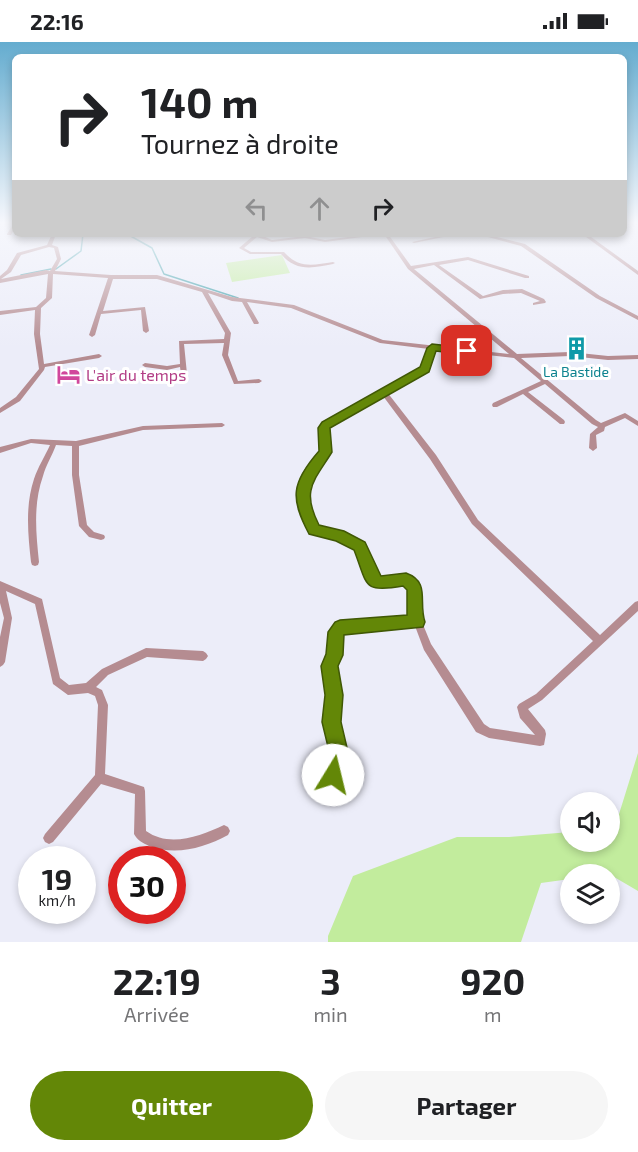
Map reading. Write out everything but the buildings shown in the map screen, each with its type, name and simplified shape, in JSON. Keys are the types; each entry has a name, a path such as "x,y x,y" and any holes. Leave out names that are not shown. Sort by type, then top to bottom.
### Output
{"street":[{"path":"0,280 14,264"},
{"path":"0,313 38,308 49,298 52,270 56,264"},
{"path":"296,264 303,267 326,264"},
{"path":"407,264 544,382 602,426"},
{"path":"410,268 435,264 482,298 503,292 528,292 543,302 535,304"},
{"path":"486,264 526,277"},
{"path":"550,264 598,297 638,318"},
{"path":"626,264 638,273"},
{"path":"0,280 52,270 111,278 166,278 204,292 244,301 292,306 382,342 513,356 570,354 608,358 638,357"},
{"path":"92,335 111,278"},
{"path":"204,292 228,333 226,359 236,383 259,381"},
{"path":"244,301 256,323"},
{"path":"0,411 18,399 37,378 42,366 37,334 38,308"},
{"path":"100,313 143,308 146,331"},
{"path":"184,374 180,344 183,341 226,341"},
{"path":"432,348 425,369 324,428 326,452 315,464 303,487 303,508 314,530 339,536 360,546 373,580 379,584 406,579 412,582 416,587 413,610 427,647 443,675 480,728 489,733 527,741 540,741 542,734 524,714 522,707 539,697 638,605"},
{"path":"42,366 99,356"},
{"path":"145,365 167,368 183,365"},
{"path":"495,405 544,382"},
{"path":"523,391 562,422"},
{"path":"384,392 433,457 475,522 599,640"},
{"path":"593,448 593,434 602,429 602,426 625,415 638,424"},
{"path":"0,450 31,441 76,444 143,428 222,424"},
{"path":"35,562 30,531 31,501 54,442"},
{"path":"76,444 76,489 83,504 83,526 92,535 101,537"},
{"path":"0,585 8,618 0,662"},
{"path":"0,585 39,602 56,681 68,690 88,688 99,693 103,705 100,777 48,838"},
{"path":"333,775 331,768 338,752 332,722 334,695 329,666 335,655 336,632 340,627 417,622"},
{"path":"88,688 105,672 146,652 203,656"},
{"path":"100,777 108,782 140,791 140,834 148,842 171,845 213,837 224,831"}],"green space":[{"path":"226,264 286,264 290,273 232,282"},
{"path":"638,753 638,891 620,880 620,864 560,864 560,880 541,883 521,942 328,942 328,936 353,876 457,837 509,837 560,833 560,852 620,852 620,811"}],"waterway":[{"path":"56,269 63,264"},
{"path":"159,264 164,274 238,298"},
{"path":"21,275 51,269"}],"place":[{"name":"La Bastide","path":"576,348"},
{"name":"L'air du temps","path":"68,375"}],"route":[{"path":"333,775 331,768 338,752 332,722 331,705 334,695 329,666 335,655 336,632 340,627 417,622 413,610 416,587 406,579 379,584 373,580 360,546 351,540 320,534 314,530 305,517 303,487 315,464 326,452 324,428 326,425 357,406 373,400 387,388 425,369 432,348 467,351"}]}
